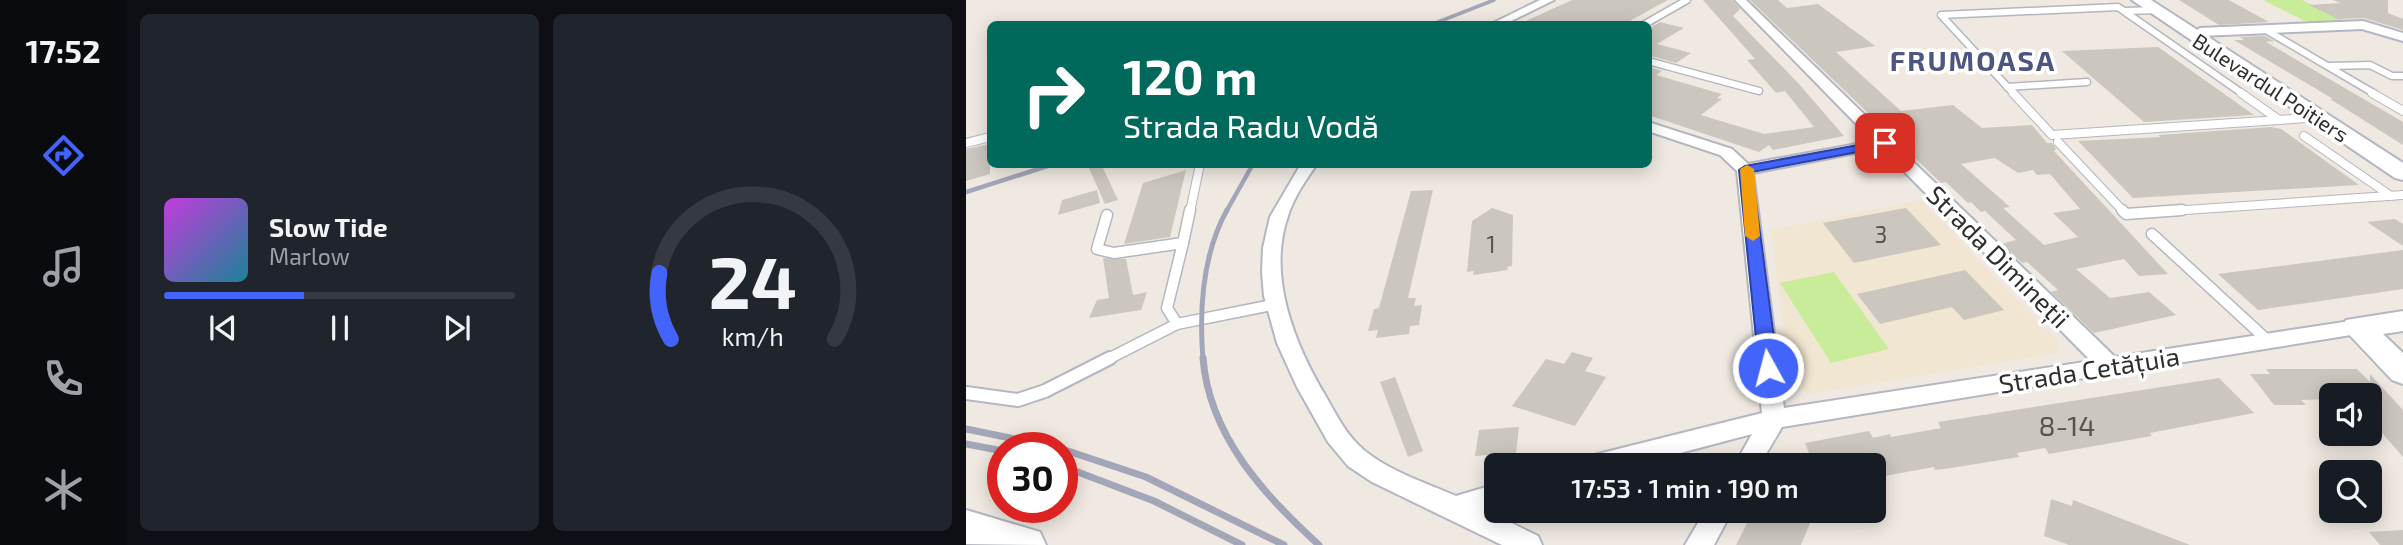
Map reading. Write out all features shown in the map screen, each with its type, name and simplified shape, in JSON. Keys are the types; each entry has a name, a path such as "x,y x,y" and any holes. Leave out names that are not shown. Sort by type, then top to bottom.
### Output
{"main road":[{"name":"Bulevardul Poitiers","path":"2147,6 2200,32 2403,173"},
{"name":"Bulevardul Poitiers","path":"2147,6 2403,163"},
{"name":"Strada Cetățuia","path":"2357,327 2403,321"},
{"path":"2357,327 2403,372"},
{"path":"966,527 1026,545"}],"street":[{"path":"1504,21 1549,0"},
{"name":"Strada Dimineții","path":"1740,0 2109,365"},
{"path":"2200,32 2363,25 2403,37"},
{"path":"1652,127 1726,152 1745,170 1774,419 1754,453"},
{"path":"1745,170 1885,143"},
{"path":"1307,168 1275,225 1271,267 1277,304 1290,349 1312,394 1343,444 1355,457 1383,477 1455,508 1528,545"},
{"name":"Strada Cetățuia","path":"1641,453 1774,419 2266,339 2357,327"},
{"path":"1455,508 1484,499"},
{"path":"1699,545 1712,523"}],"lane":[{"path":"1650,21 1687,0"},
{"path":"2280,120 2147,6 1941,15 2052,135 2280,120 2323,116"},
{"path":"2266,30 2403,111"},
{"path":"1652,62 1759,91"},
{"path":"2329,66 2370,65 2392,76 2403,76"},
{"path":"2007,87 2087,82"},
{"path":"2304,136 2391,196"},
{"path":"966,143 987,138"},
{"path":"2059,142 2126,214 2403,195"},
{"path":"1177,324 1167,308 1199,168"},
{"path":"1107,215 1097,249 1114,253 1183,243"},
{"path":"2152,234 2266,339"},
{"path":"966,393 1018,400 1045,391 1177,324 1277,304"}],"shaded area":[{"path":"1921,200 2059,342 2056,353 1809,394 1790,383 1771,230"}],"green space":[{"path":"2263,0 2302,0 2346,21 2309,23"},
{"path":"1834,272 1889,349 1831,363 1780,283"}],"building":[{"path":"1572,0 1668,0 1630,21 1526,21"},
{"path":"1703,0 1732,0 1740,9 1733,16 1799,84 1844,136 1773,150 1769,145 1759,152 1652,116 1652,68 1662,71 1656,75 1722,94 1717,98 1722,99 1701,115 1764,134 1814,127 1785,91 1776,93 1747,60 1755,59"},
{"path":"1750,0 1778,0 1787,8 1818,4 1875,46 1836,52 1901,111 1953,105 1982,128 2032,125 2047,143 2052,143 2056,149 2054,151 2168,274 2139,276 2124,259 2076,269 2110,298 2149,292 2176,315 2094,333 2051,292 2058,290 2027,262 2022,263 2001,244 2016,240 1985,211 1981,212 1971,202 1968,203 1946,182 1941,183","holes":["1995,158 2018,173 2033,170 2037,175 2050,174 2080,209 2053,213 2078,237 2044,245 2003,208 2010,207 1961,164"]},
{"path":"2179,0 2229,0 2269,22 2219,25"},
{"path":"2333,0 2388,0 2388,13 2403,19 2403,30 2364,18 2338,19 2309,5 2341,3"},
{"path":"1660,22 1684,28 1657,44 1691,53 1676,63 1652,56 1652,27"},
{"path":"2265,36 2274,41 2266,42 2403,122 2403,145 2330,99 2333,99 2234,40 2244,40 2240,37"},
{"path":"2158,47 2254,115 2144,122 2062,51"},
{"path":"2271,127 2281,129 2359,185 2133,198 2078,141 2161,137 2158,135"},
{"path":"987,145 987,168 990,168 990,174 966,181 966,149"},
{"path":"1089,168 1103,168 1118,200 1105,204"},
{"path":"1186,170 1170,237 1124,244 1143,183"},
{"path":"1097,190 1100,203 1058,215 1062,200"},
{"path":"1433,190 1408,298 1416,298 1414,306 1422,305 1419,325 1410,326 1409,334 1376,338 1378,330 1368,331 1374,309 1379,308 1411,191"},
{"path":"1492,208 1513,215 1512,266 1507,267 1508,270 1473,275 1474,271 1467,272 1472,221"},
{"path":"1906,208 1941,245 1854,263 1823,223"},
{"path":"2395,219 2403,224 2403,246 2367,222"},
{"path":"2403,250 2403,289 2258,310 2218,274"},
{"path":"1103,258 1126,259 1133,295 1147,292 1141,310 1089,318 1097,300 1109,298"},
{"path":"1965,270 2004,310 1964,320 1952,307 1880,324 1857,294"},
{"path":"1572,352 1593,358 1585,371 1606,377 1575,426 1512,406 1546,359 1564,364"},
{"path":"2266,369 2357,369 2370,382 2370,374 2378,383 2319,383 2319,399 2301,400 2306,405 2274,405 2250,374 2270,374"},
{"path":"1395,377 1423,451 1408,457 1380,382"},
{"path":"2219,378 2254,413 2150,433 2152,436 2049,454 2045,448 2017,453 2019,457 1886,476 1886,453 1809,453 1805,443 1869,431 1873,438 1890,434 1891,437 1941,428 1938,422"},
{"path":"2382,387 2403,410 2403,457 2382,433"},
{"path":"1519,427 1516,453 1484,453 1484,455 1475,456 1479,430"},
{"path":"2051,499 2072,506 2073,500 2190,545 2069,545 2044,536"},
{"path":"1747,523 1810,523 1801,545 1736,545"},
{"path":"2403,530 2403,545 2380,545 2369,532"}],"railway":[{"path":"1441,21 1494,0"},
{"path":"966,192 1041,168"},
{"path":"1226,211 1251,168"},
{"path":"1203,360 1204,283 1212,245 1226,211"},
{"path":"1203,358 1207,386 1228,439 1260,485 1319,545"},
{"path":"966,429 987,433"},
{"path":"966,444 987,448"},
{"path":"1078,454 1146,477 1284,545"},
{"path":"1078,472 1154,501 1242,545"}],"slow traffic":[{"path":"1747,169 1753,236"}],"district":[{"name":"FRUMOASA","path":"1973,60"}],"route":[{"path":"1768,368 1745,170 1885,143"}]}
